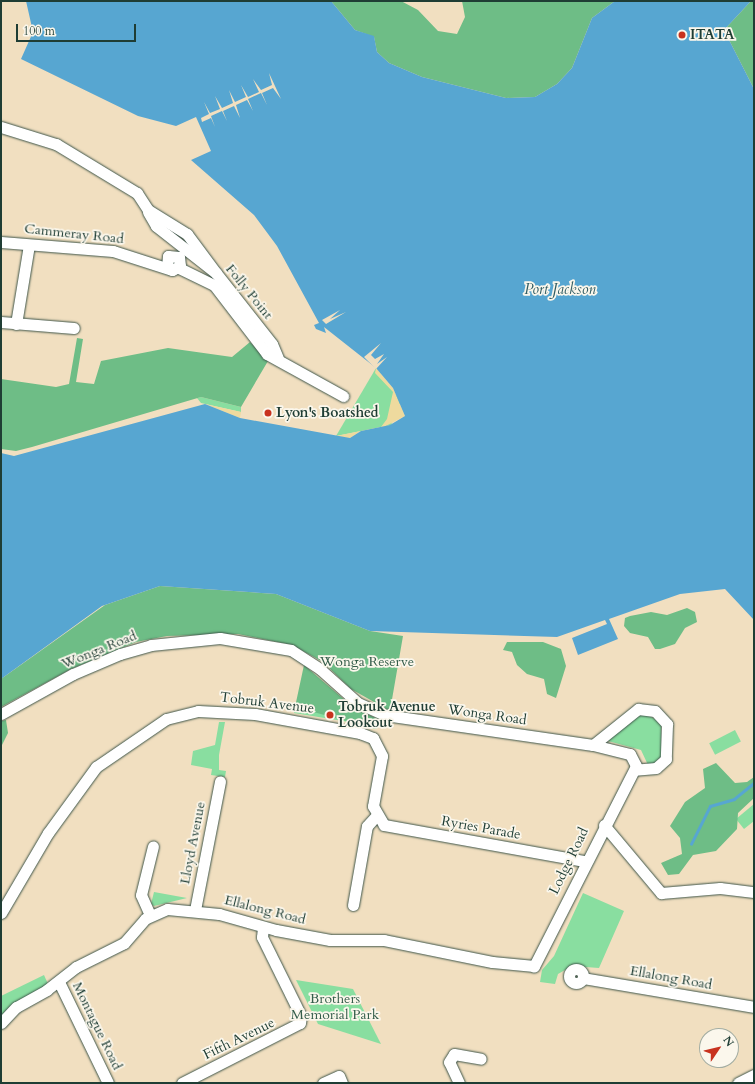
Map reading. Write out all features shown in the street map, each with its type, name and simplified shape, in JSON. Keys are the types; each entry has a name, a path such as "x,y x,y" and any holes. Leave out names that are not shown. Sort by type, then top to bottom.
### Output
{"street":[{"path":"1,127 56,144 137,193 148,210 187,234 216,273"},
{"path":"148,210 148,217 170,237 178,258"},
{"name":"Cammeray Road","path":"1,242 113,251 142,259 178,258"},
{"path":"16,324 29,245"},
{"name":"Folly Point","path":"178,258 216,273 272,344 273,356"},
{"name":"Folly Point","path":"178,258 214,285 273,356 343,396"},
{"path":"1,322 74,328"},
{"name":"Wonga Road","path":"1,714 73,674 120,654 151,645 220,638 290,650 320,669 358,703 385,715 508,734 593,745 622,751 635,760 635,770"},
{"path":"593,745 638,709 655,711 668,724 666,759 656,768 635,770"},
{"name":"Tobruk Avenue","path":"1,913 48,833 96,767 174,715 234,712 367,735 378,745 382,756 373,806 376,816"},
{"name":"Lodge Road","path":"534,966 544,952 585,861 635,770"},
{"name":"Lloyd Avenue","path":"196,910 220,782"},
{"path":"353,905 367,826 376,816"},
{"name":"Ryries Parade","path":"376,816 392,828 585,861"},
{"path":"604,825 661,893 720,888 754,892"},
{"path":"150,916 142,895 153,846"},
{"name":"Ellalong Road","path":"1,1023 16,1007 59,982 76,967 124,943 150,916 167,909 196,910 237,917 263,927 330,940 384,940 492,962 534,966"},
{"name":"Fifth Avenue","path":"182,1083 300,1023 301,1016 262,937 263,927"},
{"name":"Ellalong Road","path":"583,978 754,1007"},
{"name":"Montague Road","path":"59,982 108,1083"},
{"path":"459,1083 449,1062 454,1054 481,1059"},
{"path":"738,1083 754,1075"},
{"path":"323,1083 341,1079"}],"green space":[{"path":"331,1 401,1 418,10 438,31 457,34 465,17 462,1 615,1 592,18 572,68 557,84 535,97 506,98 422,77 389,63 377,52 374,37 355,30"},
{"path":"751,1 754,1 754,89 724,30"},
{"path":"77,338 83,339 76,382 94,384 101,361 168,348 232,357 250,342 268,361 241,407 201,397 32,447 16,451 1,449 1,379 56,387 69,384"},
{"path":"376,368 401,402 391,425 336,436"},
{"path":"201,397 241,407 241,412 201,403 197,398"},
{"name":"Wonga Reserve","path":"160,586 276,594 370,631 403,636 390,711 351,689 323,662 292,645 238,634 167,636 136,642 71,669 1,707 1,679 105,605"},
{"path":"687,608 695,612 697,622 685,628 675,644 660,649 655,649 648,637 630,633 624,626 625,618 630,616 651,612 667,615"},
{"path":"507,642 543,642 561,649 566,666 556,698 547,694 544,679 527,674 517,665 512,652 503,650"},
{"path":"304,665 354,708 380,720 376,729 295,707"},
{"path":"295,707 330,714 361,724 294,713"},
{"path":"641,712 661,722 662,756 654,764 648,765 641,750 608,741 623,724"},
{"path":"6,720 8,733 1,747 1,721"},
{"path":"219,722 225,722 219,755 219,770 226,771 225,777 211,775 212,769 191,765 193,751 215,745"},
{"path":"735,730 741,742 715,755 709,743"},
{"path":"716,763 735,783 747,782 754,777 754,798 738,813 737,829 716,851 693,855 679,874 668,875 661,863 682,854 680,838 670,826 685,802 705,788 703,769"},
{"path":"754,804 754,821 744,829 736,819"},
{"path":"154,892 187,898 154,906 151,904"},
{"path":"583,893 624,911 599,968 572,966 558,974 555,984 540,982 542,970 554,956"},
{"path":"44,975 48,984 1,1016 1,996"},
{"name":"Brothers Memorial Park","path":"296,980 353,989 381,1044 318,1024"}],"sand":[{"path":"376,368 393,388 405,416 378,430 361,431 381,427 387,419 393,392 375,373"},
{"path":"205,404 241,412 240,418"},
{"path":"361,431 350,438 336,436"}],"water":[{"name":"Port Jackson","path":"26,1 331,1 355,30 374,36 377,52 389,63 422,77 506,98 535,97 557,84 572,68 592,18 615,1 751,1 724,30 754,89 754,620 725,589 680,594 609,619 618,639 578,655 572,638 607,624 605,620 557,637 370,631 276,594 160,586 102,606 1,679 1,453 14,456 205,404 240,418 350,438 361,431 390,425 405,416 393,388 376,368 324,327 326,333 316,329 314,325 319,323 277,246 254,215 191,160 211,151 196,117 176,126 138,116 21,59 33,32"}],"pier":[{"path":"269,73 281,99 273,88 262,93 267,105 261,93 248,99 253,111 247,100 236,105 240,118 234,106 223,111 227,121 222,111 211,116 215,127 211,118 202,122 201,118 209,114 204,102 210,113 220,109 215,96 222,108 233,103 229,90 235,102 246,97 241,85 248,97 259,92 253,79 261,90 272,85"},
{"path":"340,310 330,319 346,312 326,324 322,320"},
{"path":"381,343 371,355 375,359 384,354 377,364 387,357 376,369 364,357"}],"waterway":[{"path":"691,844 710,806 734,799 754,783"}],"place":[{"name":"ITATA","path":"682,35"},
{"name":"Lyon's Boatshed","path":"268,413"},
{"name":"Tobruk Avenue Lookout","path":"330,715"}]}
